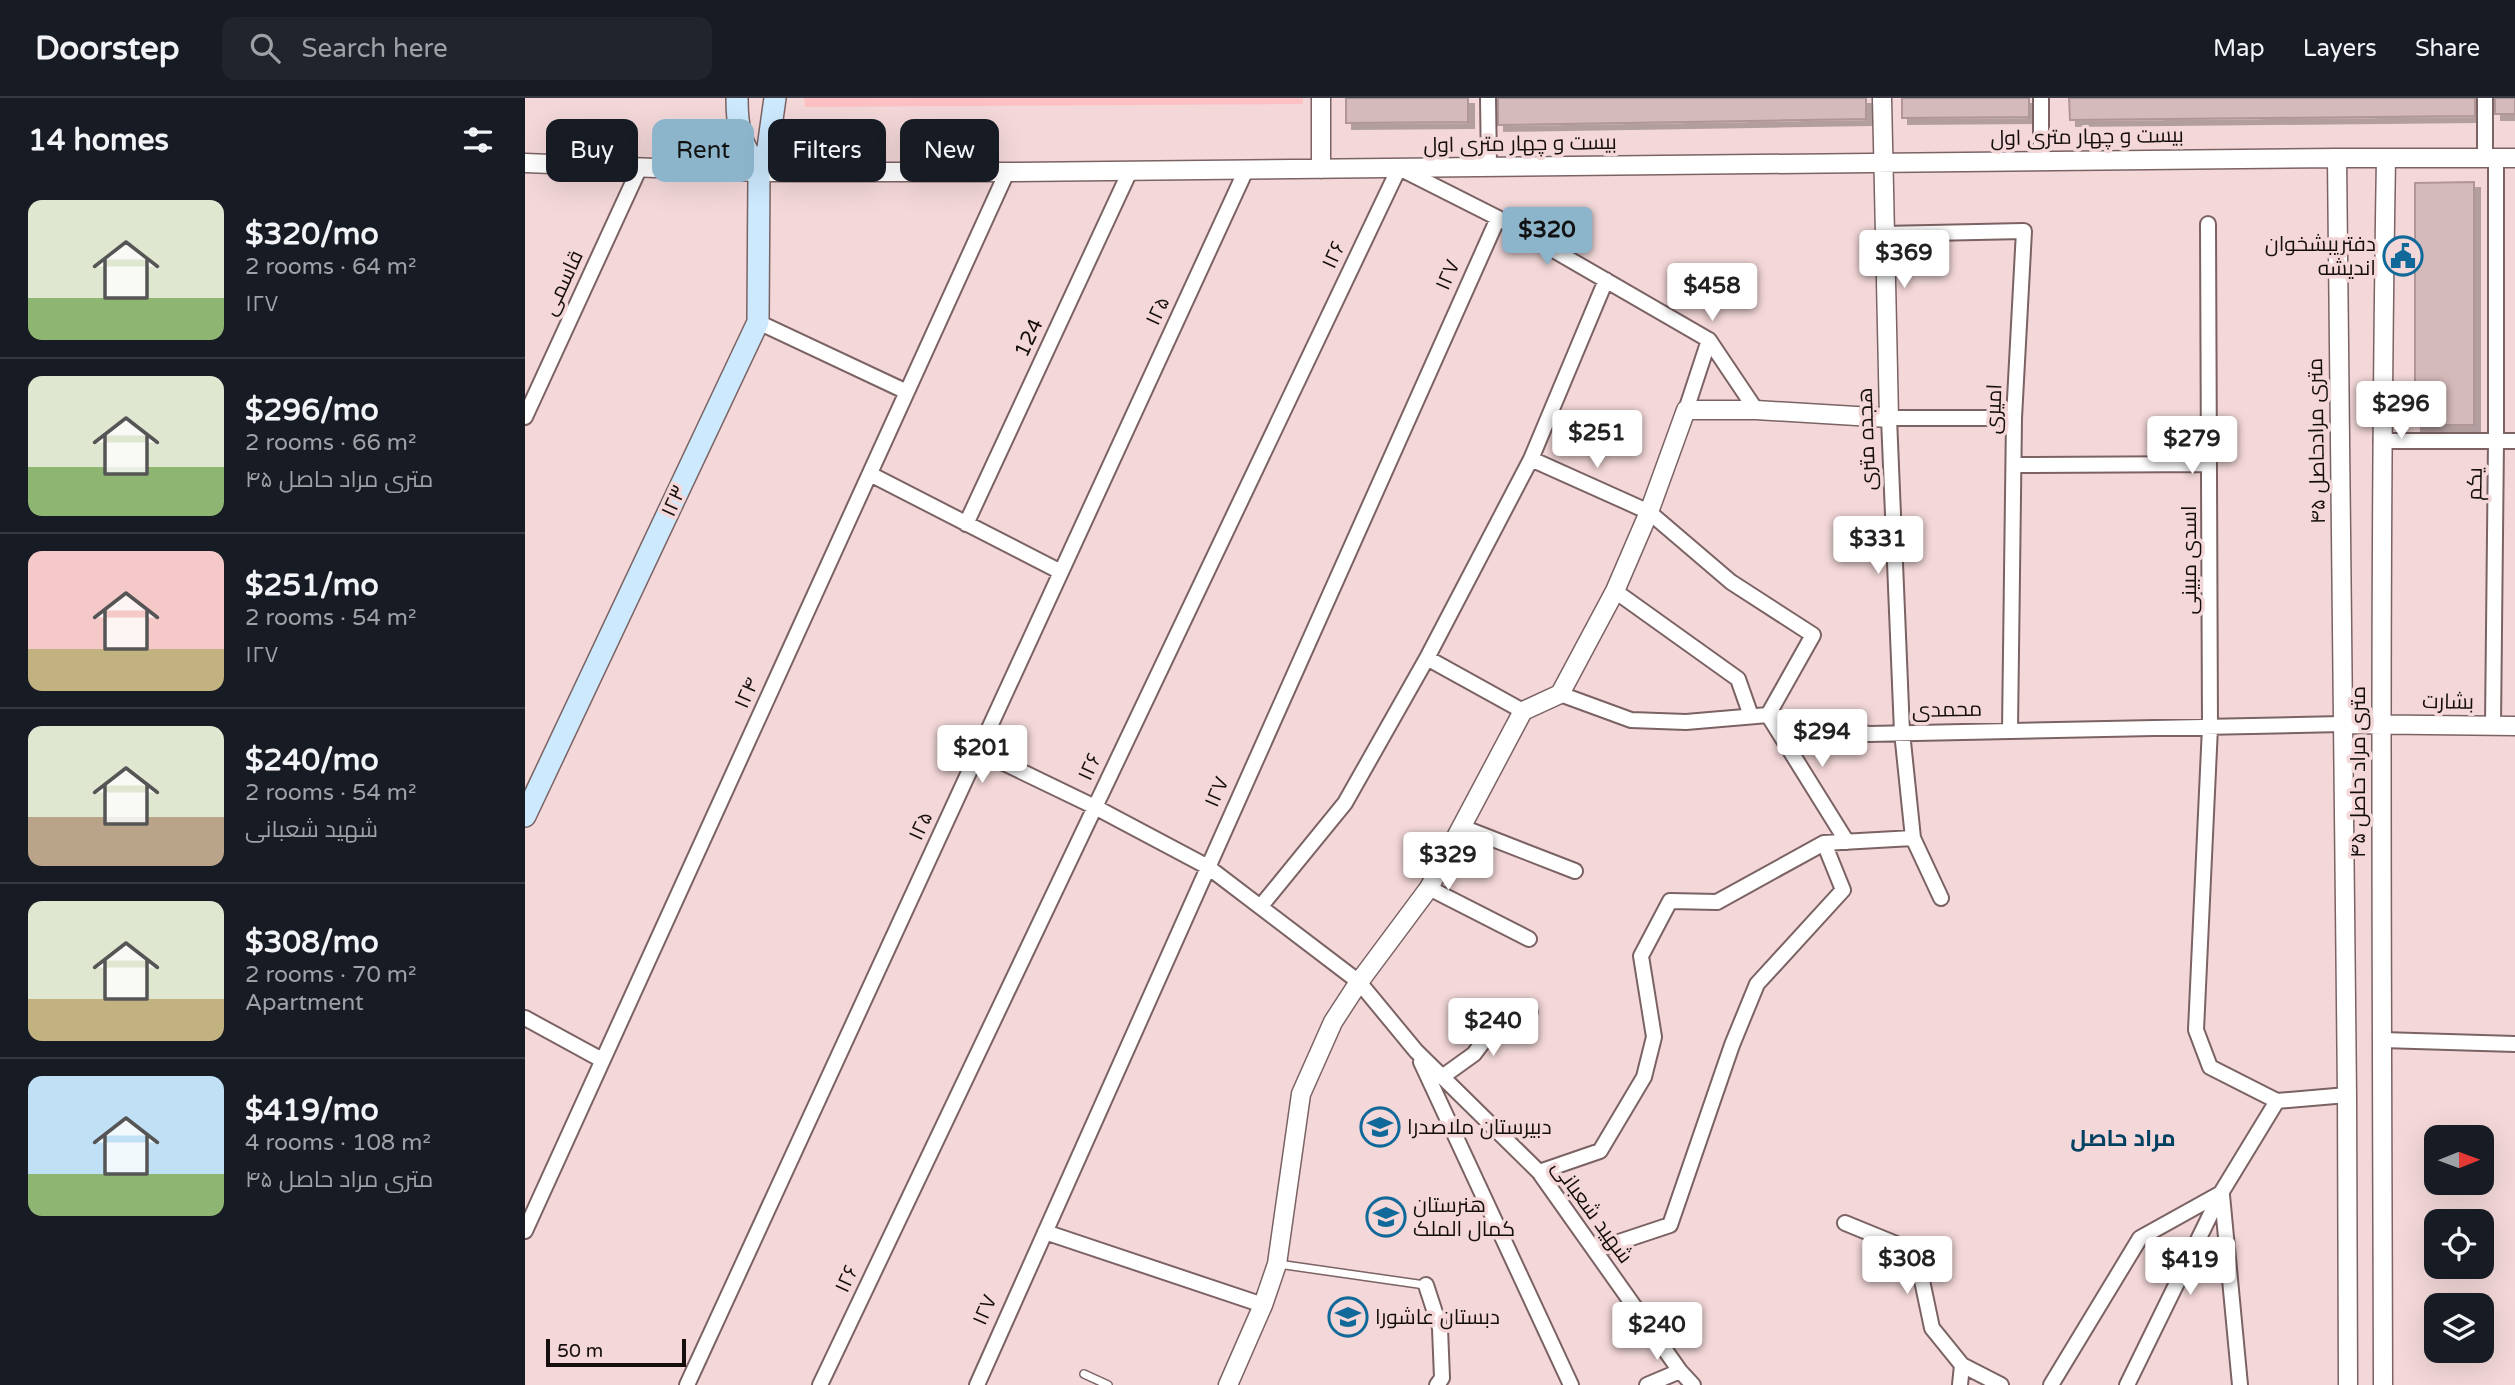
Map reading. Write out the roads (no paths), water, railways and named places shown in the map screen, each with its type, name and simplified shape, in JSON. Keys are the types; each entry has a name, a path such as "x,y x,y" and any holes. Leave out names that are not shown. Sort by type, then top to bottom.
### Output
{"main road":[{"path":"737,98 737,128 744,148 759,172"},
{"path":"759,172 768,148 775,98"},
{"name":"۱۲۳","path":"525,816 758,321 759,172"}],"street":[{"path":"1321,98 1321,169"},
{"path":"1488,98 1489,167"},
{"name":"هجده متری","path":"1882,98 1889,418 1902,732 1913,838 1941,898"},
{"path":"2041,98 2041,161"},
{"name":"یکم","path":"2485,98 2491,159 2496,441 2493,725"},
{"name":"۴۵ متری مرادحاصل","path":"2337,158 2342,724"},
{"name":"۴۵ متری مراد حاصل","path":"2383,1385 2381,441 2386,158"},
{"name":"بیست و چهار متری اول","path":"525,163 759,172 1007,172 2515,158"},
{"name":"قاسمی","path":"525,417 640,167"},
{"path":"1399,168 1498,218 1709,340 1756,410"},
{"name":"۱۲۶","path":"820,1385 1399,168"},
{"name":"۱۲۵","path":"687,1385 1246,170"},
{"name":"124","path":"966,524 1130,171"},
{"name":"۱۲۴","path":"525,1231 1007,172"},
{"name":"۱۲۷","path":"977,1385 1498,218"},
{"name":"اسدی مبینی","path":"2209,224 2210,727 2196,1030 2210,1067 2277,1101"},
{"name":"امیری","path":"1884,234 2024,231 2014,418 2010,730"},
{"path":"1261,906 1345,803 1427,658 1531,459 1606,280"},
{"path":"758,321 907,392"},
{"path":"1228,1385 1263,1305 1277,1264 1300,1094 1333,1022 1359,982 1429,888 1523,711 1560,694 1615,591 1649,512 1709,340"},
{"path":"1686,410 1756,410 1889,418 2014,418"},
{"path":"2381,441 2515,441"},
{"path":"1531,459 1649,512 1731,582 1813,635 1768,715 1847,842"},
{"path":"2014,465 2209,464"},
{"path":"870,474 1061,572"},
{"path":"1615,591 1738,679 1751,716"},
{"path":"1427,658 1523,711"},
{"name":"محمدی","path":"1560,694 1631,720 1686,722 1768,715 1869,734 2342,724"},
{"name":"۴۵ متری مراد حاصل","path":"2342,724 2348,1385"},
{"name":"بشارت","path":"2342,724 2515,726"},
{"name":"شهید شعبانی","path":"979,751 1095,807 1208,867 1359,982 1416,1051 1539,1172 1680,1371 1693,1385"},
{"path":"1462,827 1575,871"},
{"path":"1539,1172 1600,1151 1643,1077 1654,1037 1641,956 1670,901 1717,902 1824,843 1913,838"},
{"path":"1595,1250 1670,1225 1732,1045 1757,984 1843,890 1824,843"},
{"path":"1429,888 1529,939"},
{"path":"1442,1077 1474,1054 1498,1021 1530,1012"},
{"path":"525,1018 602,1060"},
{"path":"2382,1040 2515,1044"},
{"path":"1416,1051 1571,1385"},
{"path":"2127,1385 2221,1193 2277,1101 2347,1095"},
{"path":"2051,1385 2140,1238 2221,1193"},
{"path":"2221,1193 2240,1385"},
{"path":"1846,1223 1916,1252 1932,1328 1962,1365 2001,1385"},
{"path":"1045,1232 1263,1305"},
{"path":"1426,1285 1440,1328 1443,1383"},
{"path":"1960,1385 1962,1365"},
{"path":"1647,1385 1680,1371"}],"lane":[{"path":"1277,1264 1426,1285"},
{"path":"1084,1374 1108,1385"}],"place":[{"name":"دفترپبشخوان اندیشه","path":"2403,256"},
{"name":"دبیرستان ملاصدرا","path":"1380,1127"},
{"name":"هنرستان کمال الملک","path":"1386,1217"},
{"name":"دبستان عاشورا","path":"1348,1317"}],"district":[{"name":"مراد حاصل","path":"2123,1139"}]}
